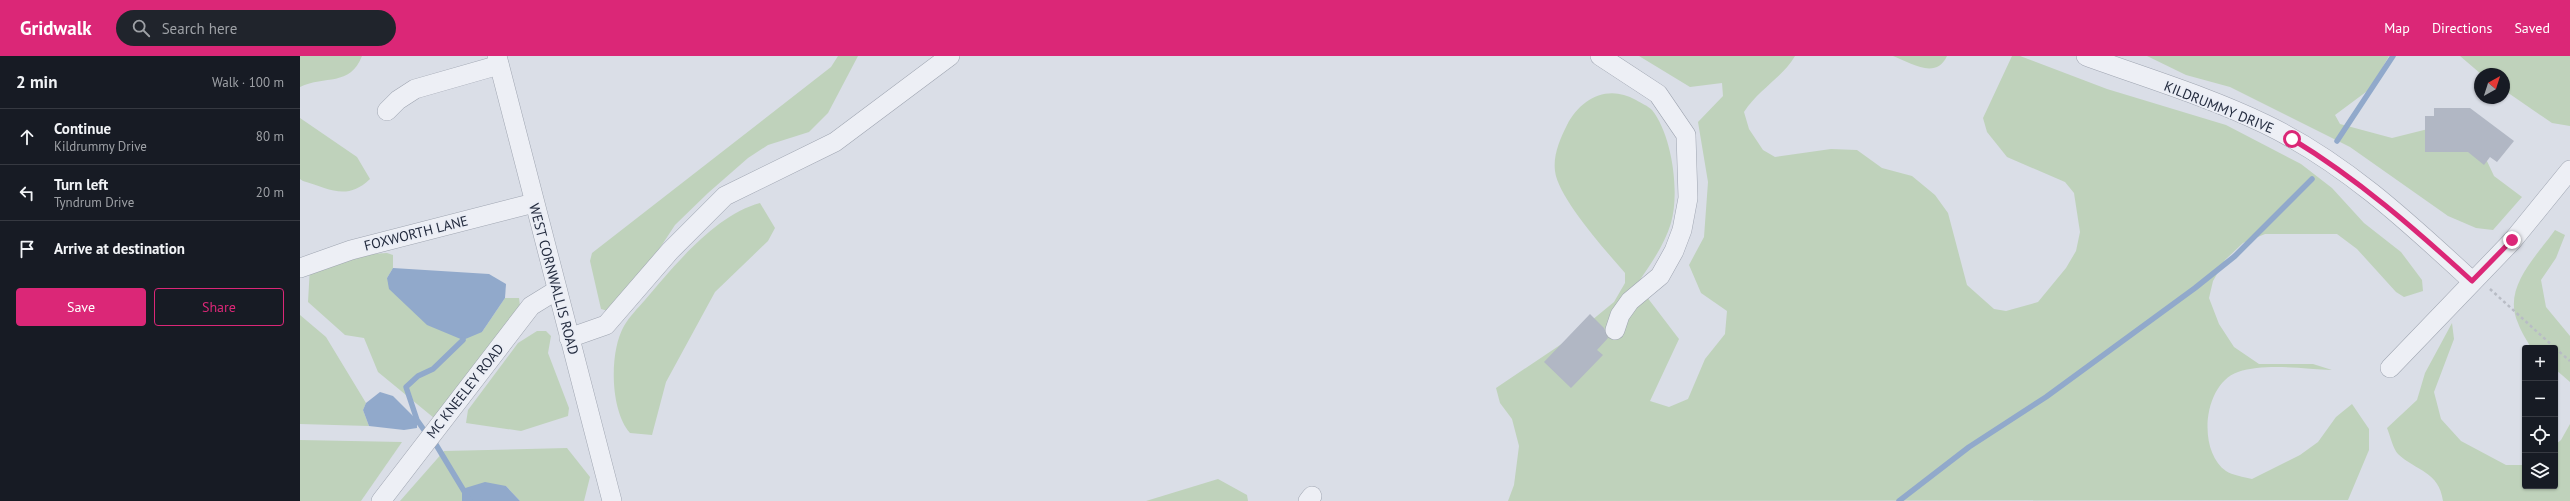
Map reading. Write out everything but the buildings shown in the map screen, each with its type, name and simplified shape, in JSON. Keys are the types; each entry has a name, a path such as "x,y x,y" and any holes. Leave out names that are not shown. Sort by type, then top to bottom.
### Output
{"street":[{"path":"569,338 606,325 670,251 725,196 835,142 950,56"},
{"path":"1600,56 1658,94 1686,135 1688,198 1682,230 1674,251 1660,276 1630,301 1620,315 1615,330"},
{"name":"KILDRUMMY DRIVE","path":"2086,56 2225,106 2292,139 2337,166 2381,200 2474,279"},
{"path":"387,111 398,100 415,89 498,61"},
{"name":"WEST CORNWALLIS ROAD","path":"498,61 612,501"},
{"path":"2390,368 2512,240 2570,170"},
{"name":"FOXWORTH LANE","path":"300,268 351,250 534,203"},
{"name":"MC KNEELEY ROAD","path":"381,501 531,306 557,290"}],"path":[{"path":"2474,279 2551,345"},
{"path":"2558,351 2570,361"}],"green space":[{"path":"300,56 362,56 357,66 344,76 336,79 309,83 300,87"},
{"path":"838,56 858,56 828,113 809,132 768,145 748,158 708,193 675,225 650,263 608,311 601,309 590,261 592,253 831,67"},
{"path":"1639,56 1795,56 1784,71 1756,97 1744,112 1749,129 1763,150 1775,157 1831,149 1857,150 1882,168 1912,176 1935,195 1948,213 1967,285 1994,309 2006,311 2038,302 2066,268 2076,251 2080,232 2074,193 2065,182 2007,157 1987,132 1983,118 2012,56 2020,56 2107,89 2226,125 2301,164 2332,188 2364,223 2401,252 2422,280 2423,291 2404,297 2396,292 2357,249 2337,234 2265,234 2243,243 2225,260 2213,281 2209,298 2219,324 2234,347 2259,364 2313,364 2332,370 2272,367 2249,369 2238,372 2226,379 2217,390 2211,403 2208,418 2208,434 2211,449 2217,461 2226,471 2252,479 2300,455 2318,442 2336,417 2352,404 2369,429 2369,450 2348,500 1508,501 1514,485 1519,446 1512,419 1500,403 1496,388 1569,339 1614,302 1625,283 1625,273 1574,210 1558,182 1555,171 1556,153 1564,130 1580,107 1596,96 1615,93 1626,95 1649,107 1659,121 1665,134 1672,164 1675,196 1671,223 1661,247 1637,284 1679,339 1650,401 1669,407 1688,399 1705,359 1725,334 1727,311 1701,293 1689,265 1704,237 1708,182 1698,122 1723,96 1722,83 1690,87"},
{"path":"1893,56 1947,56 1942,63 1936,67 1923,68"},
{"path":"2147,56 2389,56 2370,89 2335,115 2340,124 2392,138 2428,129 2486,159 2494,176 2522,197 2493,230 2476,228 2448,216 2350,147 2230,87 2186,75"},
{"path":"2460,56 2570,56 2570,126 2552,123 2510,94 2510,68 2474,68"},
{"path":"300,118 357,157 370,179 362,186 354,190 338,191 330,190 300,179"},
{"path":"760,203 775,228 768,241 715,292 666,382 652,435 630,433 623,423 619,410 615,396 614,381 616,350 619,337 624,326 628,319 696,243 727,218 743,209"},
{"path":"2555,230 2565,235 2556,258 2541,280 2546,307 2570,336 2570,382 2558,372 2558,345 2529,345 2519,326 2514,310 2514,298 2523,274"},
{"path":"387,253 393,255 393,268 387,278 482,332 505,298 519,298 520,306 434,418 378,372 364,338 345,335 308,302 310,267 333,266 370,254"},
{"path":"300,315 326,337 366,403 363,410 369,426 300,424"},
{"path":"2452,323 2454,339 2434,392 2441,419 2461,441 2506,465 2522,465 2522,489 2558,489 2558,442 2570,424 2570,501 2443,501 2441,491 2432,477 2405,460 2396,452 2387,428 2417,400 2425,373"},
{"path":"537,331 546,331 551,336 548,353 569,408 568,416 521,431 466,423 468,410 518,343"},
{"path":"300,440 402,442 361,501 300,501"},
{"path":"567,448 590,477 584,501 520,501 506,486 462,489 462,501 400,501 444,451"},
{"path":"1218,479 1247,495 1248,501 1146,501"}],"water":[{"path":"393,268 489,274 506,284 505,298 482,332 463,340 427,325 389,289 387,278"},
{"path":"380,392 393,396 417,420 417,428 404,430 369,426 363,410 366,403"},
{"path":"485,482 506,486 520,501 462,501 462,489"}],"waterway":[{"path":"2337,141 2393,56"},
{"path":"1899,501 1969,447 2046,397 2195,288 2235,256 2312,179"},
{"path":"424,430 417,420 406,387 418,376 433,369 463,340"},
{"path":"435,443 470,501"}],"route":[{"path":"2292,139 2337,166 2381,200 2472,281 2512,240"}]}
